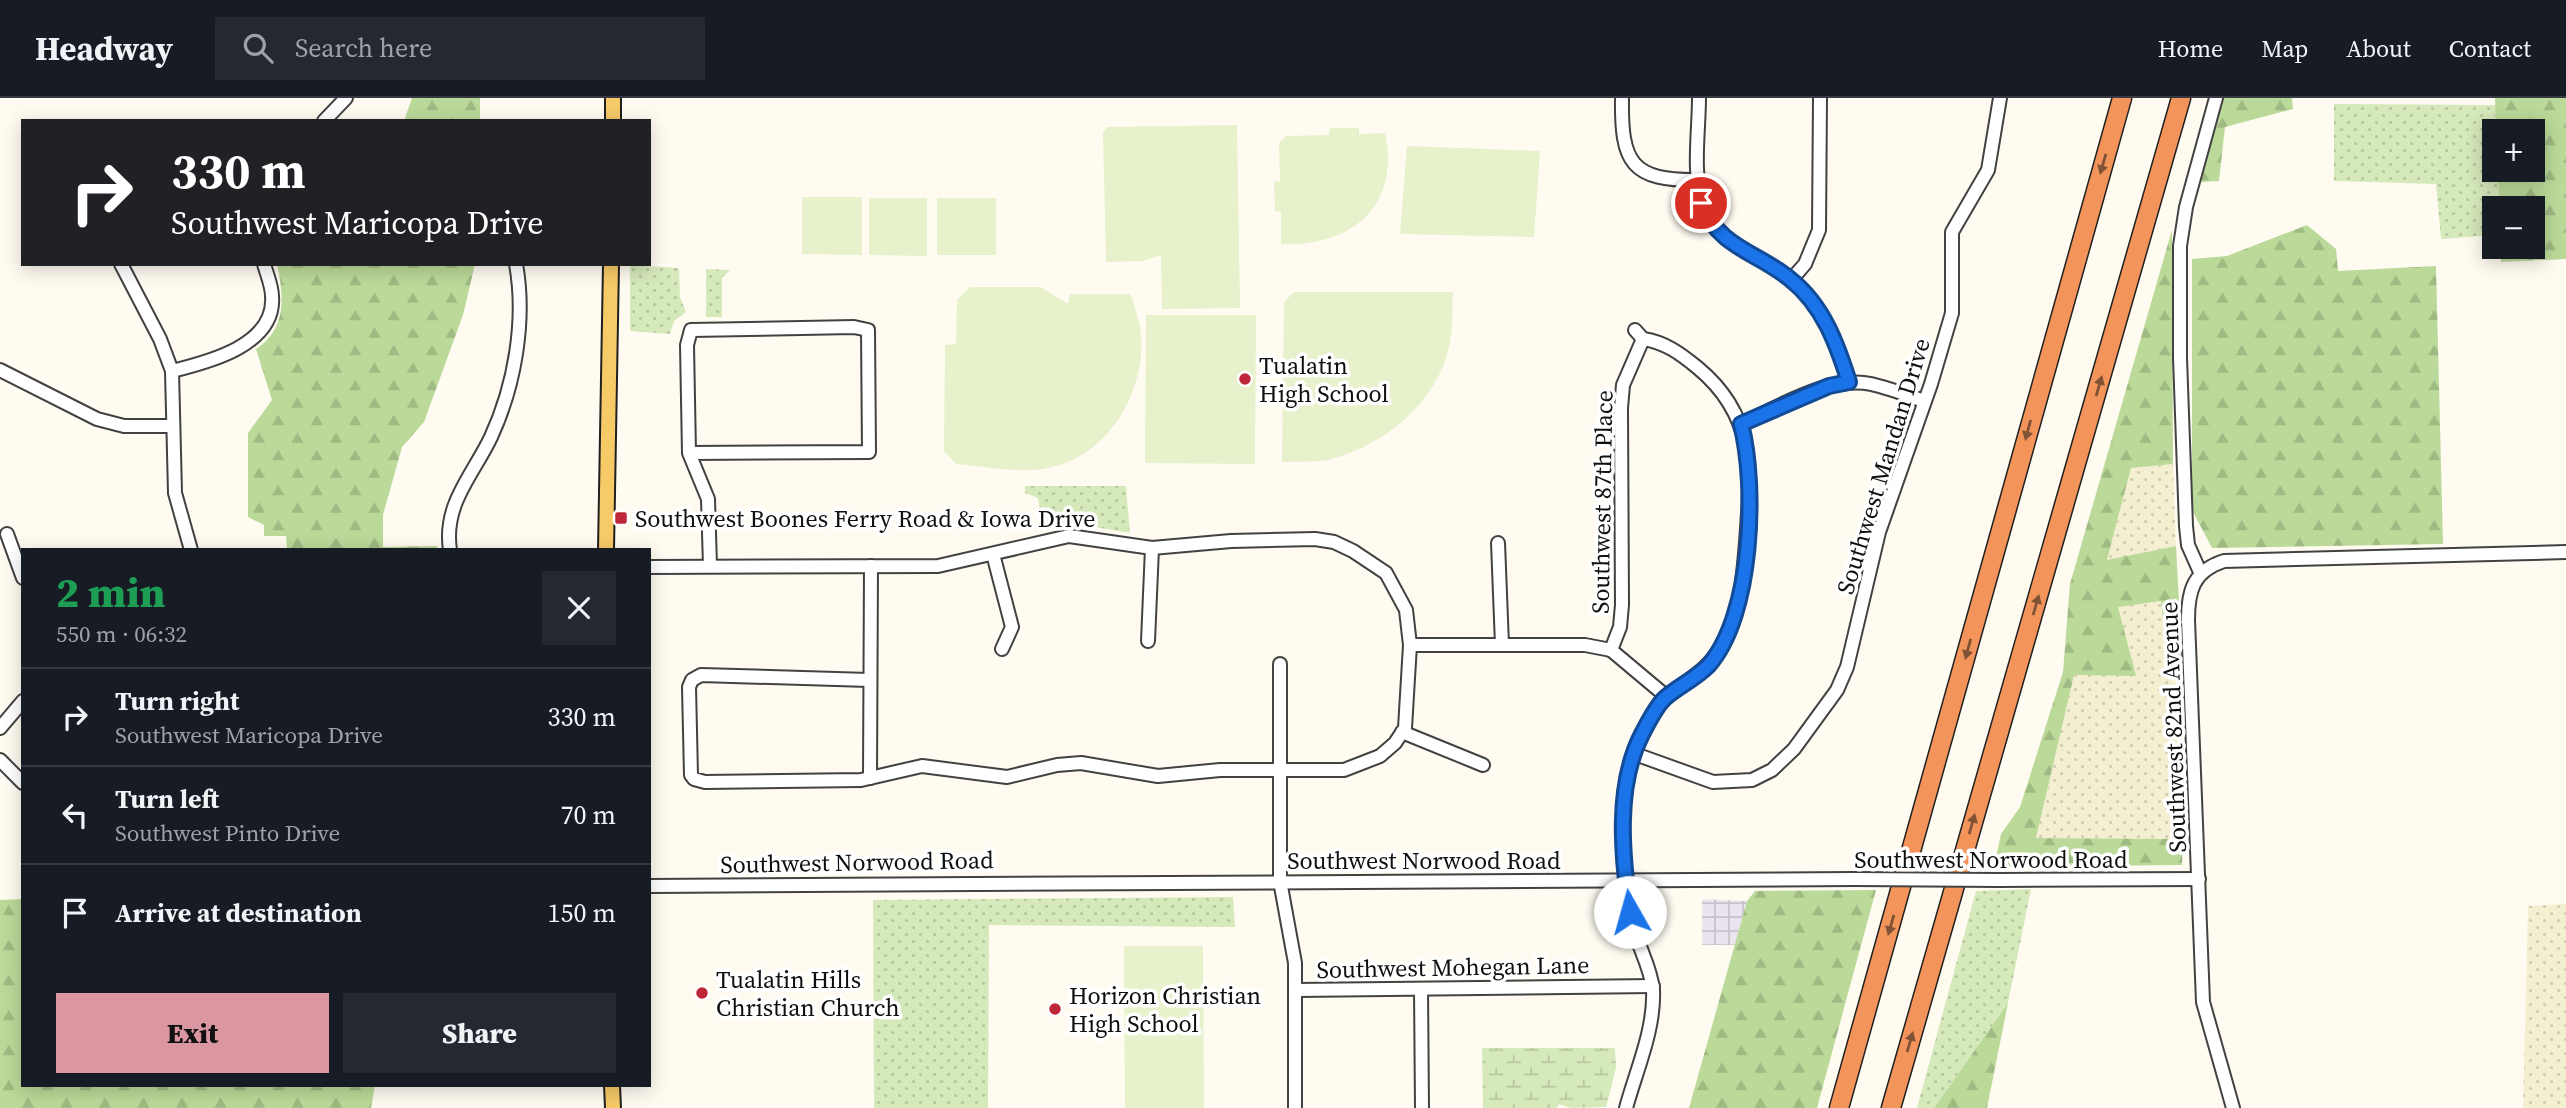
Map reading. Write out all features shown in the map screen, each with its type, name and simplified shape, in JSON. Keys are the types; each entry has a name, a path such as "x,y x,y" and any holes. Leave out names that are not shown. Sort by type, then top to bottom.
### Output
{"highway":[{"path":"1839,1108 2122,98"},
{"path":"1891,1108 2181,98"}],"main road":[{"path":"612,119 613,98"},
{"path":"606,548 611,266"},
{"path":"612,1087 613,1108"}],"street":[{"path":"326,119 346,98"},
{"path":"1622,98 1623,138 1633,162 1654,177 1699,180"},
{"path":"1699,98 1701,203 1718,233 1731,244 1791,280 1821,314 1840,354 1849,382"},
{"path":"1791,280 1805,264 1819,230 1820,98"},
{"name":"Southwest Mandan Drive","path":"1634,754 1713,782 1752,780 1772,770 1794,749 1836,690 1847,667 1879,532 1952,313 1952,232 1988,170 2000,98"},
{"name":"Southwest 82nd Avenue","path":"2216,98 2188,200 2180,246 2180,358 2186,526 2188,545 2200,572 2190,591 2188,620 2203,1002 2233,1108"},
{"path":"122,266 160,339 172,371 175,493 190,548"},
{"path":"172,371 219,357 255,336 268,323 272,295 265,266"},
{"path":"450,548 450,520 455,499 492,436 512,369 521,308 516,266"},
{"path":"689,453 869,452 868,330 841,327 691,330 687,345 689,453 708,499 710,566"},
{"name":"Southwest 87th Place","path":"1667,696 1611,650 1620,627 1622,605 1623,385 1639,335 1659,342 1708,377 1741,424"},
{"path":"0,370 97,419 124,426 173,426"},
{"path":"1626,1108 1649,1022 1653,986 1633,929 1625,881 1626,781 1642,734 1667,696 1691,681 1708,665 1724,643 1735,619 1743,578 1751,473 1741,424 1829,386 1849,382 1870,384 1924,401"},
{"path":"7,534 21,572"},
{"path":"651,567 938,565 1069,536 1152,548 1231,541 1315,539 1334,542 1371,561 1393,582 1406,610 1410,645 1408,713 1402,732 1395,743 1363,765 1344,770 1220,770 1158,776 1081,764 1058,765 1007,777 922,766 870,778 705,782 694,779 690,768 689,687 692,680 701,675 869,680"},
{"path":"1498,543 1502,645"},
{"path":"1148,641 1152,548"},
{"path":"2200,572 2224,561 2566,552"},
{"path":"993,554 1012,627 1002,649"},
{"path":"870,778 872,566"},
{"path":"1410,645 1585,645 1611,650"},
{"path":"1280,664 1280,881 1293,947 1296,990 1295,1108"},
{"path":"0,728 21,703"},
{"path":"1402,732 1483,765"},
{"path":"0,760 21,781"},
{"name":"Southwest Norwood Road","path":"651,886 1280,881 2199,880"},
{"name":"Southwest Mohegan Lane","path":"1296,990 1653,986"},
{"path":"1421,989 1422,1108"}],"shaded area":[{"path":"2173,464 2176,546 2107,561 2131,468"},
{"path":"2161,601 2165,642 2181,641 2183,839 2036,838 2074,675 2117,607"},
{"path":"1702,899 1747,901 1735,945 1702,945"},
{"path":"2566,904 2566,1108 2523,1108 2528,906"}],"green space":[{"path":"412,98 480,98 480,119 405,119"},
{"path":"2222,98 2292,98 2293,109 2225,127 2219,181 2200,182"},
{"path":"2495,98 2566,98 2566,259 2501,262 2501,259 2545,259 2545,196 2499,196 2498,182 2545,182 2545,119 2496,119"},
{"path":"2334,104 2496,105 2496,119 2482,119 2482,182 2498,182 2499,196 2482,196 2482,236 2441,239 2436,184 2334,181"},
{"path":"1237,125 1240,308 1162,309 1161,255 1143,261 1106,262 1103,133 1107,127"},
{"path":"1330,128 1359,128 1359,134 1385,133 1388,159 1385,182 1377,202 1365,218 1348,230 1306,243 1281,244 1281,212 1275,211 1274,182 1280,181 1279,143 1286,136 1329,135"},
{"path":"1407,146 1540,151 1534,237 1400,234"},
{"path":"802,197 862,197 862,255 802,254"},
{"path":"869,198 927,198 927,256 869,255"},
{"path":"937,198 996,198 996,255 937,255"},
{"path":"2307,225 2336,249 2338,271 2436,266 2443,544 2212,548 2192,510 2192,259 2227,256"},
{"path":"2172,230 2173,464 2131,468 2107,560 2176,546 2181,641 2165,642 2161,601 2118,607 2136,676 2074,675 2036,838 2183,839 2182,865 1994,867 2001,834 2020,807 2063,672 2070,584"},
{"path":"277,266 475,266 463,315 424,422 402,447 383,515 383,547 437,548 287,548 286,536 264,536 264,525 248,517 248,433 272,400 256,349 266,341 278,322 281,288"},
{"path":"630,266 679,268 680,297 686,312 674,321 670,334 630,331"},
{"path":"706,269 730,270 722,278 722,317 706,317"},
{"path":"970,287 1040,287 1068,304 1070,294 1129,294 1132,297 1141,334 1137,378 1119,419 1089,451 1048,468 1026,470 956,464 944,451 945,345 956,344 957,300"},
{"path":"1294,292 1453,292 1452,330 1446,358 1425,398 1392,430 1352,452 1331,459 1282,462 1284,302"},
{"path":"1146,315 1256,315 1255,464 1145,463"},
{"path":"1025,486 1126,486 1130,533 1084,525 1043,528 1038,498 1025,493"},
{"path":"2031,889 2008,1003 1934,1108 1917,1108 1976,891"},
{"path":"1876,890 1817,1108 1689,1108 1747,901 1755,891"},
{"path":"1233,897 1235,927 989,925 988,1108 874,1108 873,900"},
{"path":"21,899 21,1087 375,1087 371,1108 0,1108 0,900"},
{"path":"1124,946 1203,946 1204,1108 1125,1108"},
{"path":"2008,1003 1987,1108 1934,1108"},
{"path":"1482,1048 1615,1048 1616,1068 1606,1107 1571,1108 1559,1104 1557,1108 1483,1108"}],"place":[{"name":"Tualatin High School","path":"1245,379"},
{"name":"Southwest Boones Ferry Road & Iowa Drive","path":"621,518"},
{"name":"Tualatin Hills Christian Church","path":"702,993"},
{"name":"Horizon Christian High School","path":"1055,1009"}],"route":[{"path":"1630,912 1625,881 1625,813 1626,781 1631,761 1642,734 1660,704 1708,665 1724,643 1735,619 1743,578 1751,473 1741,424 1829,386 1849,382 1833,336 1807,296 1791,280 1731,244 1718,233 1701,203"}]}
